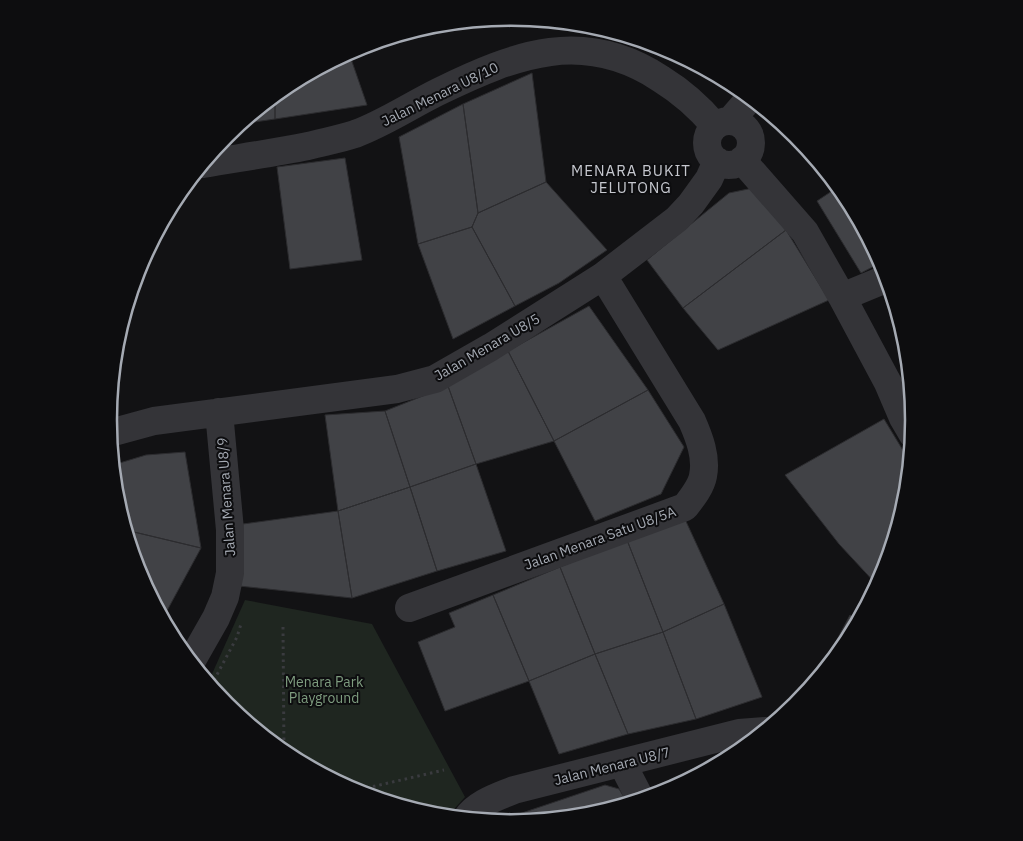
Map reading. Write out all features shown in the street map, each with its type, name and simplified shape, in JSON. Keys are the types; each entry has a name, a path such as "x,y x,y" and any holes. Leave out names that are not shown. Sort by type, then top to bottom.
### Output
{"street":[{"name":"Jalan Menara U8/10","path":"214,162 273,153 354,134 389,119 467,78 528,56 556,50 597,52 629,61 685,95 701,110 731,126"},
{"path":"731,126 746,104"},
{"path":"757,112 731,126 710,131 707,144 708,150 729,160 805,232 888,382 906,423"},
{"path":"729,160 749,150 750,143 731,126"},
{"name":"Jalan Menara U8/5","path":"117,431 154,420 397,388 435,379 491,347 603,276 677,219 691,204 709,179 729,160"},
{"name":"Jalan Menara Satu U8/5A","path":"409,608 685,507 697,491 703,476 703,456 700,440 692,421 603,276"},
{"path":"842,297 880,281"},
{"name":"Jalan Menara U8/9","path":"195,655 206,638 225,597 230,573 230,530 219,412"},
{"name":"Jalan Menara U8/7","path":"472,812 488,800 514,790 739,733 753,732"},
{"path":"622,763 638,794"}],"path":[{"path":"214,679 237,637 243,616"},
{"path":"283,627 284,742"},
{"path":"368,788 444,770"}],"green space":[{"name":"Menara Park Playground","path":"245,600 372,624 465,797 453,810 435,807 385,794 337,774 314,762 271,733 233,699 211,676"}],"building":[{"path":"352,60 367,105 275,119 275,105 314,79"},
{"path":"532,73 546,182 478,213 463,104"},
{"path":"463,104 478,213 472,227 418,244 399,137"},
{"path":"275,105 275,119 254,122"},
{"path":"345,158 362,260 290,269 277,167"},
{"path":"546,182 607,250 559,283 515,306 472,227 478,213"},
{"path":"753,188 786,230 683,308 647,260 729,193"},
{"path":"832,191 853,223 874,266 861,273 817,201"},
{"path":"472,227 515,306 453,339 418,244"},
{"path":"786,230 829,300 718,350 683,308"},
{"path":"589,306 648,390 554,441 508,351"},
{"path":"508,351 554,441 476,464 448,386"},
{"path":"448,386 476,464 410,487 385,411"},
{"path":"648,390 684,447 661,494 595,521 554,441"},
{"path":"385,411 410,487 338,511 325,415"},
{"path":"884,419 904,452 892,523 872,580 839,544 785,475"},
{"path":"185,452 201,548 134,532 125,497 120,463 146,455"},
{"path":"476,464 506,551 437,571 410,487"},
{"path":"410,487 437,571 352,598 338,511"},
{"path":"338,511 352,598 239,586 243,524"},
{"path":"684,517 724,604 663,632 627,540"},
{"path":"134,532 201,548 167,611 147,571"},
{"path":"627,540 663,632 595,654 560,567"},
{"path":"560,567 595,654 529,681 493,595"},
{"path":"493,595 529,681 445,711 418,642 455,627 449,613"},
{"path":"724,604 762,697 696,719 663,632"},
{"path":"850,615 853,618 831,652"},
{"path":"663,632 696,719 628,734 595,654"},
{"path":"595,654 628,734 559,754 529,681"},
{"path":"605,785 619,789 624,798 563,811 516,815"}],"district":[{"name":"MENARA BUKIT JELUTONG","path":"631,178"}]}
